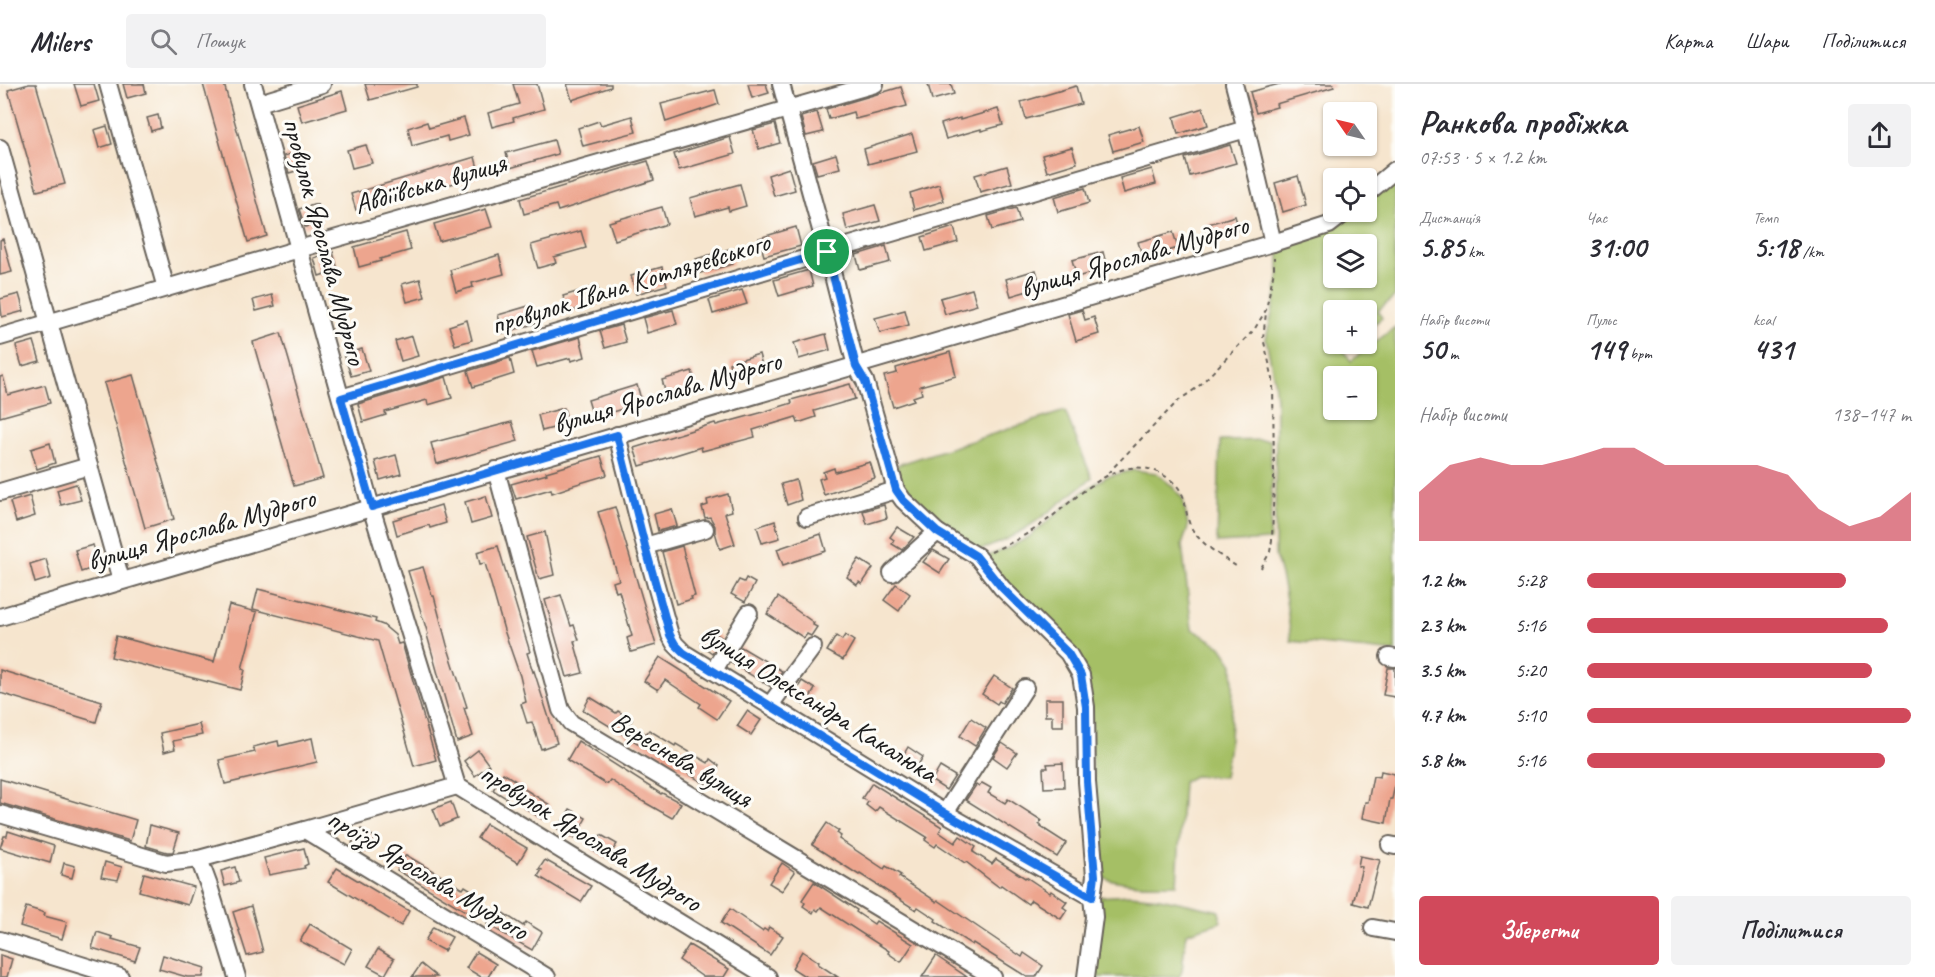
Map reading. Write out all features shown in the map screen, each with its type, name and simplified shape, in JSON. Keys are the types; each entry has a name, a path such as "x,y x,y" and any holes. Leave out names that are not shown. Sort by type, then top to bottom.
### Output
{"street":[{"path":"108,84 166,288"},
{"name":"провулок Ярослава Мудрого","path":"254,84 372,507 457,786 768,977"},
{"path":"259,103 322,84"},
{"path":"781,84 856,366 865,381 896,490 903,500 937,532 976,556 1002,588 1068,653 1081,675 1086,707 1087,782 1095,876 1092,897 1094,916 1086,977"},
{"name":"Авдіївська вулиця","path":"0,337 875,84"},
{"path":"1234,84 1273,243"},
{"name":"провулок Івана Котляревського","path":"341,398 1246,129"},
{"path":"0,148 4,180 49,323 121,580"},
{"path":"1377,185 1395,170"},
{"name":"вулиця Ярослава Мудрого","path":"0,617 1273,243 1333,222"},
{"name":"вулиця Олександра Какалюка","path":"617,435 670,635 684,653 945,813 1092,897"},
{"path":"0,492 89,466"},
{"name":"Вереснева вулиця","path":"496,470 561,710 571,723 993,977"},
{"path":"807,517 896,490"},
{"path":"645,546 705,529"},
{"path":"892,573 937,532"},
{"path":"714,670 749,613"},
{"path":"770,705 813,647"},
{"path":"945,813 1025,688"},
{"path":"305,830 457,786"},
{"name":"проїзд Ярослава Мудрого","path":"0,814 166,863 199,859 305,830 547,977"},
{"path":"199,859 237,977"},
{"path":"1374,928 1395,932"},
{"path":"0,940 120,977"}],"path":[{"path":"1261,568 1270,552 1272,540 1274,489 1273,379 1263,338 1274,270 1273,243"},
{"path":"976,556 1006,546 1027,534 1050,518 1081,491 1106,475 1178,401 1198,387 1228,357 1254,330 1266,310"},
{"path":"1106,475 1134,468 1157,471 1174,483 1185,499 1190,527 1197,536 1236,566"}],"green space":[{"path":"1395,177 1395,296 1378,311 1382,318 1377,322 1377,300 1323,300 1323,354 1346,354 1351,361 1360,354 1377,354 1377,341 1395,327 1395,652 1291,641 1284,587 1275,556 1276,400 1266,339 1275,300 1279,248 1333,222 1377,222 1377,192"},
{"path":"1065,411 1092,478 1008,539 976,551 941,530 902,490 897,465"},
{"path":"1270,440 1272,479 1270,540 1217,543 1220,441"},
{"path":"1134,470 1156,473 1183,499 1188,527 1182,545 1192,629 1221,646 1233,664 1230,738 1224,777 1194,776 1183,782 1177,884 1127,883 1099,876 1087,684 985,557 1029,537 1082,492 1106,477"},
{"path":"1130,895 1160,898 1219,911 1221,922 1186,933 1182,971 1179,977 1090,977 1097,897"}],"building":[{"path":"36,84 65,184 37,191 8,90"},
{"path":"74,84 94,84 99,101 81,106"},
{"path":"123,84 144,84 146,93 127,98"},
{"path":"203,84 224,84 267,236 248,242"},
{"path":"365,84 417,84 417,87 370,100"},
{"path":"513,84 537,84 544,109 492,127 488,113 519,104"},
{"path":"567,84 611,84 611,87 572,100"},
{"path":"748,84 766,84 769,93 752,98"},
{"path":"928,84 951,84 954,94 932,100"},
{"path":"1279,84 1333,84 1334,87 1276,104 1277,107 1256,113 1250,92"},
{"path":"1076,86 1081,104 1026,119 1021,102"},
{"path":"901,87 907,106 855,119 853,112 829,119 826,109"},
{"path":"715,90 719,104 666,122 661,104"},
{"path":"342,91 347,109 302,122 297,105"},
{"path":"1203,108 1208,125 1178,134 1174,117"},
{"path":"998,109 1003,125 946,139 941,124"},
{"path":"817,112 823,132 806,136 801,117"},
{"path":"158,115 161,128 151,131 147,118"},
{"path":"632,116 636,132 583,146 578,128 599,121 601,125"},
{"path":"464,118 469,135 448,141 447,136 412,146 408,128 427,122 429,128"},
{"path":"775,124 780,143 759,149 753,130"},
{"path":"107,126 112,144 99,148 94,130"},
{"path":"1139,126 1144,142 1113,151 1108,135"},
{"path":"912,134 917,151 868,164 864,149"},
{"path":"730,137 735,154 679,170 674,154"},
{"path":"554,140 558,154 510,168 506,153"},
{"path":"366,145 372,163 352,168 347,150"},
{"path":"1230,145 1236,163 1190,176 1185,158"},
{"path":"1072,147 1077,163 1047,172 1042,155"},
{"path":"301,151 306,168 289,173 284,156"},
{"path":"836,154 840,168 817,174 813,161"},
{"path":"475,157 480,176 356,210 351,194"},
{"path":"648,161 654,180 558,211 556,205 524,214 520,199"},
{"path":"1007,166 1012,183 980,192 975,175"},
{"path":"789,168 795,190 774,196 768,175"},
{"path":"1152,169 1156,184 1124,193 1120,178"},
{"path":"1298,176 1306,205 1283,212 1275,183"},
{"path":"740,184 746,206 729,211 728,207 695,216 690,198"},
{"path":"939,184 944,201 914,210 910,193"},
{"path":"1085,188 1089,203 1058,212 1054,197"},
{"path":"317,204 322,222 305,227 299,209"},
{"path":"875,205 880,221 847,230 843,214"},
{"path":"662,207 667,224 615,240 609,222"},
{"path":"1016,208 1020,222 992,230 988,216"},
{"path":"486,209 492,227 439,241 434,224"},
{"path":"1235,216 1239,230 1209,238 1205,225"},
{"path":"796,227 801,246 764,256 759,238"},
{"path":"954,227 958,242 926,251 922,237"},
{"path":"581,231 586,248 554,257 556,263 538,268 531,245"},
{"path":"406,232 411,250 359,267 354,247"},
{"path":"1173,232 1178,248 1143,258 1138,242"},
{"path":"3,239 12,272 0,275 0,240"},
{"path":"886,246 890,262 860,270 856,255"},
{"path":"729,249 733,264 700,273 696,259"},
{"path":"333,252 338,270 319,276 314,258"},
{"path":"1103,252 1107,268 1077,277 1072,260"},
{"path":"499,255 504,274 472,283 473,287 456,292 450,270"},
{"path":"662,267 667,285 636,294 631,276"},
{"path":"809,270 813,286 779,296 774,280"},
{"path":"1036,270 1041,287 1011,296 1006,279"},
{"path":"420,279 425,297 407,302 402,284"},
{"path":"597,286 602,303 568,312 563,296"},
{"path":"972,289 977,305 945,314 940,298"},
{"path":"742,290 747,304 713,314 709,300"},
{"path":"19,294 24,311 2,317 0,299"},
{"path":"272,295 275,306 256,311 253,300"},
{"path":"532,305 537,323 503,333 498,315"},
{"path":"673,310 677,324 647,333 643,318"},
{"path":"905,310 909,325 880,333 875,318"},
{"path":"1082,310 1085,320 1094,317 1099,334 1076,341 1068,314"},
{"path":"467,320 472,340 455,345 449,326"},
{"path":"621,325 626,342 605,348 600,331"},
{"path":"281,333 323,478 294,486 253,342"},
{"path":"826,334 830,350 799,359 794,343"},
{"path":"412,336 418,356 401,361 395,341"},
{"path":"580,337 585,357 571,361 570,358 537,367 532,351"},
{"path":"34,341 40,361 22,366 16,346"},
{"path":"362,349 369,371 351,376 344,354"},
{"path":"950,352 956,376 920,386 922,394 913,397 914,400 893,407 884,376 897,373 896,368"},
{"path":"759,354 763,369 733,378 729,363"},
{"path":"510,358 514,374 473,387 468,371"},
{"path":"692,371 697,389 667,398 662,380"},
{"path":"133,375 174,519 145,528 104,383"},
{"path":"3,376 8,395 45,385 50,403 0,417 0,377"},
{"path":"446,377 452,398 428,405 427,400 385,412 386,415 363,422 358,404"},
{"path":"850,384 855,399 814,411 816,417 798,423 796,417 753,430 755,437 702,451 701,447 640,466 634,448 715,423 716,425 760,413 792,403 791,400"},
{"path":"637,385 642,403 594,420 588,400"},
{"path":"564,408 568,424 542,431 538,415"},
{"path":"512,422 518,441 437,464 431,443"},
{"path":"50,443 55,463 37,469 31,449"},
{"path":"396,455 401,474 380,480 375,461"},
{"path":"601,456 607,475 552,493 551,489 516,499 511,484"},
{"path":"870,462 875,478 824,495 819,479 825,477 823,472 834,468 835,472"},
{"path":"796,480 801,500 787,505 781,484"},
{"path":"76,484 81,500 61,505 57,490"},
{"path":"728,494 732,511 725,513 735,544 720,549 715,526 710,517 705,518 702,507 708,505 707,500"},
{"path":"30,496 35,516 16,522 10,502"},
{"path":"486,496 492,518 471,524 465,502"},
{"path":"441,505 446,523 430,528 429,525 397,535 393,520"},
{"path":"884,505 887,518 867,524 863,511"},
{"path":"615,507 656,645 631,652 627,638 632,636 619,591 616,592 613,582 619,580 598,512"},
{"path":"672,509 677,526 658,531 654,514"},
{"path":"775,521 780,538 762,543 757,527"},
{"path":"897,527 914,537 902,550 892,544 894,540 890,537"},
{"path":"545,532 554,575 539,579 527,537"},
{"path":"821,534 826,551 783,565 777,549"},
{"path":"93,545 99,566 81,572 75,550"},
{"path":"498,546 530,652 527,653 557,743 541,749 532,722 527,723 521,704 526,702 520,676 485,563 480,564 477,552"},
{"path":"682,546 695,596 676,604 662,552"},
{"path":"933,550 949,559 940,573 923,562"},
{"path":"46,559 51,578 35,583 30,564"},
{"path":"859,559 873,568 862,584 859,582 857,585 847,577"},
{"path":"423,567 467,707 464,708 473,736 457,742 428,634 408,571"},
{"path":"746,578 755,583 745,602 731,594 739,580 744,582"},
{"path":"896,584 910,594 899,611 884,600"},
{"path":"258,589 376,619 375,622 383,625 395,635 398,644 402,643 436,760 414,766 378,641 253,609"},
{"path":"561,595 571,626 574,625 579,640 574,641 583,673 567,677 545,600"},
{"path":"778,597 814,623 813,625 817,627 811,636 807,634 804,638 767,614"},
{"path":"229,605 257,612 242,669 245,670 240,690 111,657 116,636 214,662"},
{"path":"709,629 722,638 712,653 700,644"},
{"path":"845,635 854,641 843,660 827,651 836,636 842,640"},
{"path":"741,647 782,671 771,687 731,663"},
{"path":"660,657 729,701 717,719 699,707 701,704 665,680 658,690 644,681"},
{"path":"1388,668 1395,668 1395,697 1383,695"},
{"path":"0,670 102,701 96,722 0,693"},
{"path":"994,676 1012,688 1002,703 999,701 997,704 982,694"},
{"path":"802,681 815,689 805,706 792,697"},
{"path":"590,697 632,720 629,724 646,734 649,730 708,763 710,759 719,766 707,785 583,710"},
{"path":"1045,699 1063,699 1063,726 1052,726 1052,716 1045,716"},
{"path":"747,711 761,720 751,735 737,726"},
{"path":"971,718 986,728 975,746 960,736"},
{"path":"199,724 202,735 173,741 175,749 164,752 160,733"},
{"path":"312,738 317,762 225,784 219,760 255,752 253,747 278,741 279,746"},
{"path":"578,741 661,794 681,803 672,818 610,780 607,784 604,783 567,760"},
{"path":"1002,743 1017,753 1007,767 993,757"},
{"path":"908,747 923,757 915,770 900,761"},
{"path":"478,750 489,765 475,776 464,761"},
{"path":"1063,763 1064,787 1044,788 1043,768 1048,768 1047,764"},
{"path":"940,767 955,776 946,790 932,781"},
{"path":"1381,771 1395,774 1395,785 1386,823 1362,818 1373,776 1380,777"},
{"path":"503,773 550,805 542,819 525,808 528,803 509,792 506,798 493,790"},
{"path":"0,779 136,820 130,841 0,803"},
{"path":"872,783 942,827 939,832 955,843 960,836 976,847 973,852 992,864 996,859 1067,902 1063,907 1067,910 1061,919 1031,900 1028,904 1001,885 999,887 966,862 937,844 935,847 925,840 927,837 879,807 875,812 866,805 868,802 862,798"},
{"path":"982,783 991,788 988,793 1005,803 1008,799 1041,820 1039,824 1041,827 1066,843 1057,857 966,800 976,785 979,787"},
{"path":"451,802 457,819 440,826 433,809"},
{"path":"570,809 586,818 574,839 558,829"},
{"path":"827,823 839,831 837,833 841,836 839,839 884,869 886,866 901,875 899,877 937,902 938,900 1022,957 1024,953 1043,966 1036,977 1027,977 973,943 972,945 918,907 916,910 812,845"},
{"path":"486,824 527,848 518,863 477,838"},
{"path":"150,825 179,833 173,852 146,846"},
{"path":"361,829 376,838 367,852 352,843"},
{"path":"8,831 54,846 50,863 0,848"},
{"path":"601,835 617,844 607,859 592,850"},
{"path":"304,848 308,864 304,866 305,868 269,875 264,858"},
{"path":"406,855 463,889 465,886 478,894 467,912 397,870"},
{"path":"1360,856 1380,860 1368,907 1353,903 1362,867 1358,866"},
{"path":"545,860 591,886 581,902 538,876 542,870 539,869"},
{"path":"105,862 122,867 118,880 101,877"},
{"path":"64,863 75,866 72,878 61,875"},
{"path":"782,863 795,872 782,891 769,883"},
{"path":"235,867 239,882 225,886 221,871"},
{"path":"337,868 409,911 401,926 328,882"},
{"path":"144,873 194,887 188,905 139,891"},
{"path":"814,882 874,924 876,921 913,944 901,962 888,953 889,951 821,907 818,911 815,909 813,913 803,906 805,903 802,900"},
{"path":"251,906 263,952 247,956 233,912"},
{"path":"26,907 45,913 44,916 67,922 62,939 20,926"},
{"path":"497,909 523,926 526,922 542,932 532,950 487,924"},
{"path":"730,909 762,931 764,929 767,931 769,927 783,936 770,955 721,923"},
{"path":"310,924 352,949 344,964 300,941"},
{"path":"433,927 452,937 444,951 425,941"},
{"path":"97,932 140,947 135,961 92,948"},
{"path":"689,945 729,969 724,977 703,977 679,960"},
{"path":"378,949 394,959 385,975 368,966"},
{"path":"802,951 838,977 806,977 792,968"},
{"path":"476,952 496,964 488,977 481,977 466,968"},
{"path":"0,955 12,959 7,977 0,977"},
{"path":"163,955 205,968 203,977 187,977 159,969"},
{"path":"936,956 967,977 922,977"},
{"path":"421,964 437,977 412,977"}],"route":[{"path":"827,252 856,366 865,381 896,490 903,500 937,532 976,556 1002,588 1068,653 1081,675 1086,707 1087,782 1095,876 1092,897 945,813 684,653 670,635 617,435 372,507 341,398 827,252"}]}
